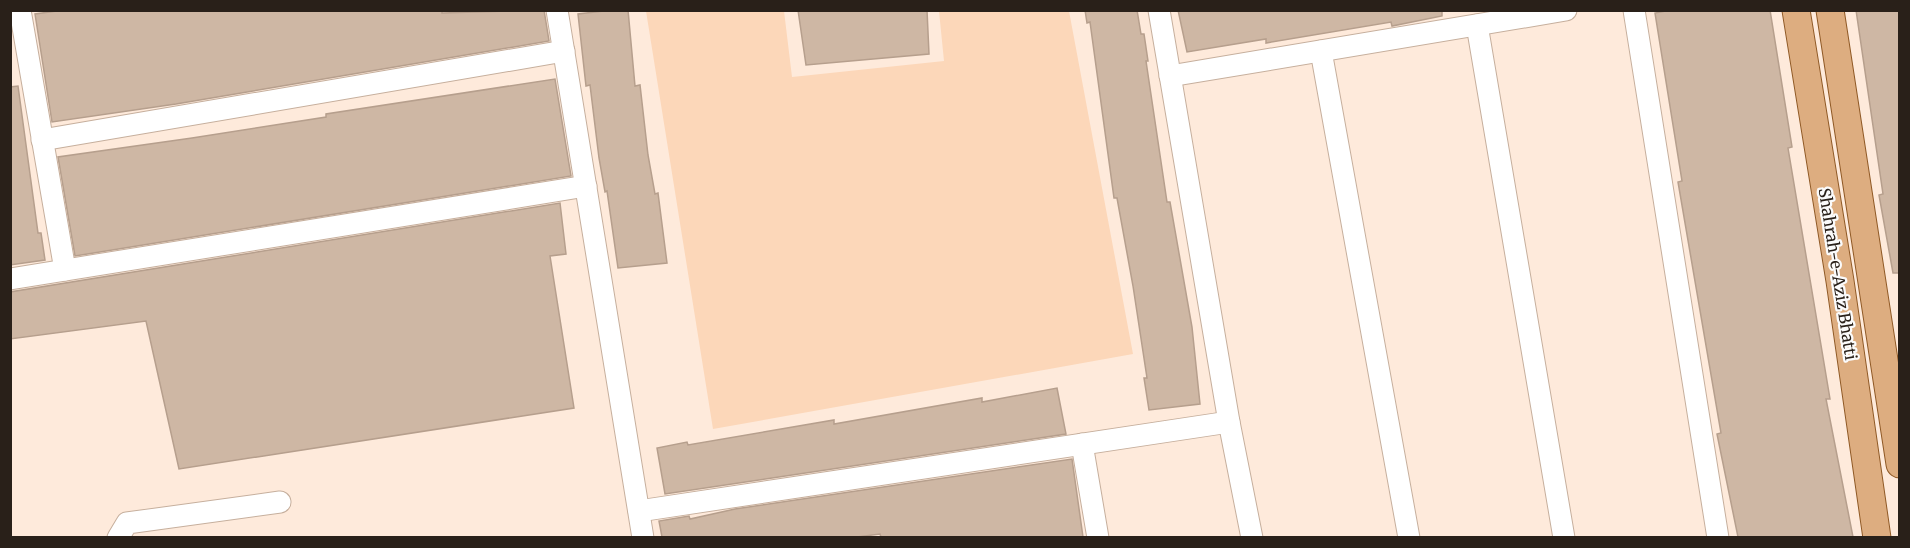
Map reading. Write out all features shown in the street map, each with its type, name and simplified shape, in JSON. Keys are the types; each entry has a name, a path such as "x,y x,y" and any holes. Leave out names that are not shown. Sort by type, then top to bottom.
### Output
{"main road":[{"name":"Shahrah-e-Aziz Bhatti","path":"1796,10 1842,293 1877,537"},
{"name":"Shahrah-e-Aziz Bhatti","path":"1830,10 1899,464"}],"street":[{"path":"20,10 65,270"},
{"path":"557,10 643,537"},
{"path":"1159,10 1229,422 1252,537"},
{"path":"1170,76 1566,10"},
{"path":"1634,10 1718,537"},
{"path":"1477,25 1564,537"},
{"path":"42,140 564,51"},
{"path":"1321,51 1409,537"},
{"path":"10,279 586,186"},
{"path":"639,511 1229,422"},
{"path":"1082,444 1098,537"},
{"path":"118,537 128,524 280,502"}],"shaded area":[{"path":"646,11 784,11 792,77 944,61 939,11 1069,11 1133,354 713,429"}],"building":[{"path":"64,10 442,10 442,13 544,10 549,41 176,104 52,122 35,14"},
{"path":"628,10 635,86 640,85 648,155 655,194 658,193 667,263 618,268 607,191 605,192 599,158 590,85 586,86 578,14"},
{"path":"798,10 927,10 929,54 806,65"},
{"path":"1085,10 1137,10 1141,34 1144,34 1167,202 1170,202 1192,327 1200,404 1149,410 1144,378 1147,378 1133,286 1117,198 1114,198 1090,22 1087,23"},
{"path":"1178,10 1442,10 1442,16 1392,26 1391,22 1266,43 1266,39 1187,52"},
{"path":"1671,10 1770,10 1792,147 1788,148 1830,399 1826,399 1853,537 1738,537 1717,434 1721,433 1678,182 1682,181 1655,13"},
{"path":"1856,10 1899,10 1899,273 1893,273 1879,195 1883,194"},
{"path":"555,79 571,176 75,256 58,157 326,117 326,114"},
{"path":"18,86 38,233 41,233 45,260 10,265 10,87"},
{"path":"560,203 566,254 550,256 574,408 179,469 146,321 10,339 10,292"},
{"path":"1057,388 1066,434 665,494 657,448 687,442 688,445 834,420 834,424 982,398 982,402"},
{"path":"1072,459 1083,537 881,537 880,534 857,537 662,537 659,521 689,516 690,519 735,509"}]}
